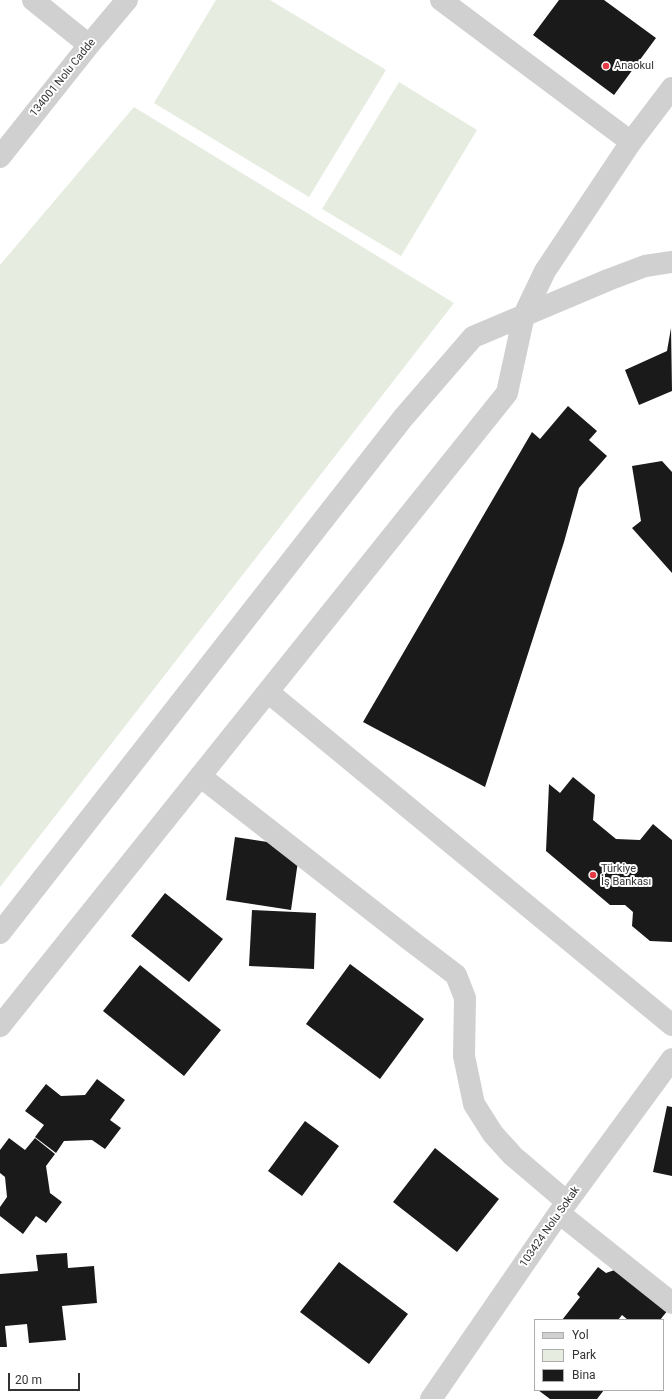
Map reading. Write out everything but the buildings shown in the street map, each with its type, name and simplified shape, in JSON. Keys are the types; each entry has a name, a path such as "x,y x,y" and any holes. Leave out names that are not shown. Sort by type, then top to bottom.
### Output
{"street":[{"path":"33,0 90,45"},
{"name":"134001 Nolu Cadde","path":"0,157 127,0"},
{"path":"441,0 631,142"},
{"path":"0,1026 507,393 524,315 545,270 631,142 672,88"},
{"path":"0,933 403,418 473,337 645,266 672,262"},
{"path":"268,692 672,1025"},
{"path":"200,776 397,931 456,975 465,998 464,1056 474,1104 493,1134 563,1208 672,1302"},
{"name":"103424 Nolu Sokak","path":"431,1399 563,1208 672,1059"}],"green space":[{"path":"216,0 270,0 386,70 309,197 154,103"},
{"path":"399,82 477,130 401,256 322,209"},
{"path":"134,107 454,303 0,887 0,265"}],"place":[{"name":"Anaokul","path":"606,66"},
{"name":"Türkiye İş Bankası","path":"593,875"}]}
